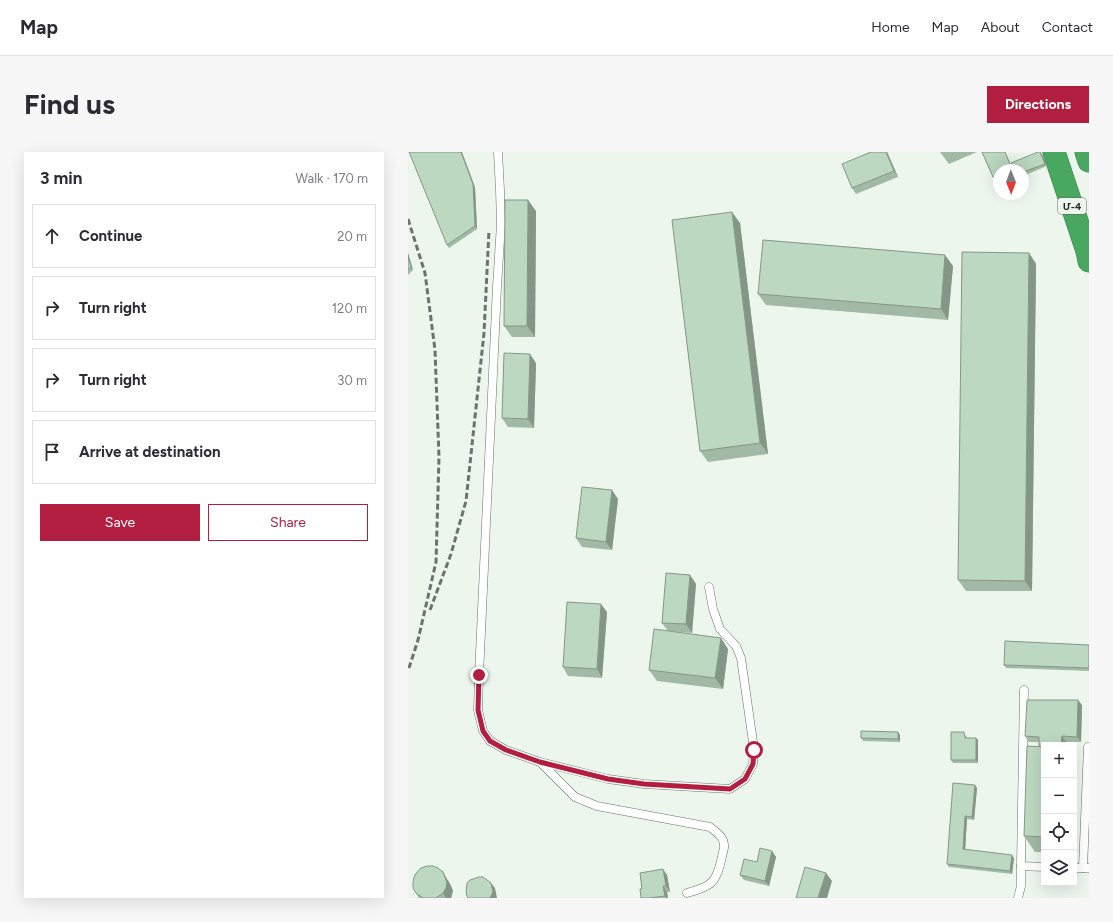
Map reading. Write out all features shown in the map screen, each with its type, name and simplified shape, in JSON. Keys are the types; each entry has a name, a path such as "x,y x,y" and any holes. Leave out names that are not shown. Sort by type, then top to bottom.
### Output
{"highway":[{"name":"Մ-4","path":"1054,152 1089,261"},
{"path":"1086,152 1089,161"}],"lane":[{"path":"498,152 501,224 478,710 483,731 490,741 506,750 540,762 608,779 644,784 730,789 745,779 753,764 754,750 741,658 736,646 720,629 713,609 709,587"},
{"path":"1018,898 1021,886 1024,690"},
{"path":"1082,868 1088,747"},
{"path":"540,762 575,797 597,806 710,827 722,836 724,848 716,878 708,886 687,893"},
{"path":"1021,866 1041,867"}],"building":[{"path":"409,152 461,152 473,184 475,226 447,245"},
{"path":"871,152 886,152 894,171 852,188 842,164"},
{"path":"982,152 1005,152 1010,164 993,164 993,177"},
{"path":"1040,152 1045,164 1029,170 1029,164 1011,163"},
{"path":"505,200 528,200 527,326 504,326"},
{"path":"732,212 760,443 700,451 672,220"},
{"path":"763,240 945,255 941,309 758,294"},
{"path":"962,252 1029,253 1025,581 958,580"},
{"path":"408,257 411,267 408,270"},
{"path":"504,353 530,354 528,419 502,418"},
{"path":"582,487 612,490 606,542 576,538"},
{"path":"666,573 690,575 686,624 662,623"},
{"path":"567,602 601,604 597,669 563,667"},
{"path":"654,629 721,638 715,678 649,670"},
{"path":"1005,641 1089,645 1089,668 1004,665"},
{"path":"1027,700 1078,700 1077,737 1062,736 1061,742 1041,742 1041,746 1039,746 1039,737 1025,736"},
{"path":"861,731 898,732 898,739 861,738"},
{"path":"951,732 964,732 965,738 976,738 976,760 951,760"},
{"path":"1027,746 1041,747 1041,837 1024,836"},
{"path":"953,783 975,785 972,817 965,816 963,849 1012,855 1010,871 947,864"},
{"path":"760,848 772,851 765,881 740,875 744,859 757,862"},
{"path":"433,866 443,872 447,883 443,893 436,898 423,898 416,893 413,888 414,877 417,872 421,868"},
{"path":"805,867 826,873 818,898 796,898"},
{"path":"663,869 666,886 663,886 665,896 641,898 640,889 642,889 640,873"},
{"path":"483,877 491,883 493,892 490,898 468,898 466,892 467,883 470,880"}],"railway":[{"path":"408,219 425,273 435,350 439,457 436,562 418,640 408,671"},
{"path":"430,610 451,554 466,501 484,333 489,230"}],"route":[{"path":"479,675 478,710 483,731 490,741 506,750 540,762 608,779 644,784 730,789 745,779 753,764 754,750"}]}
